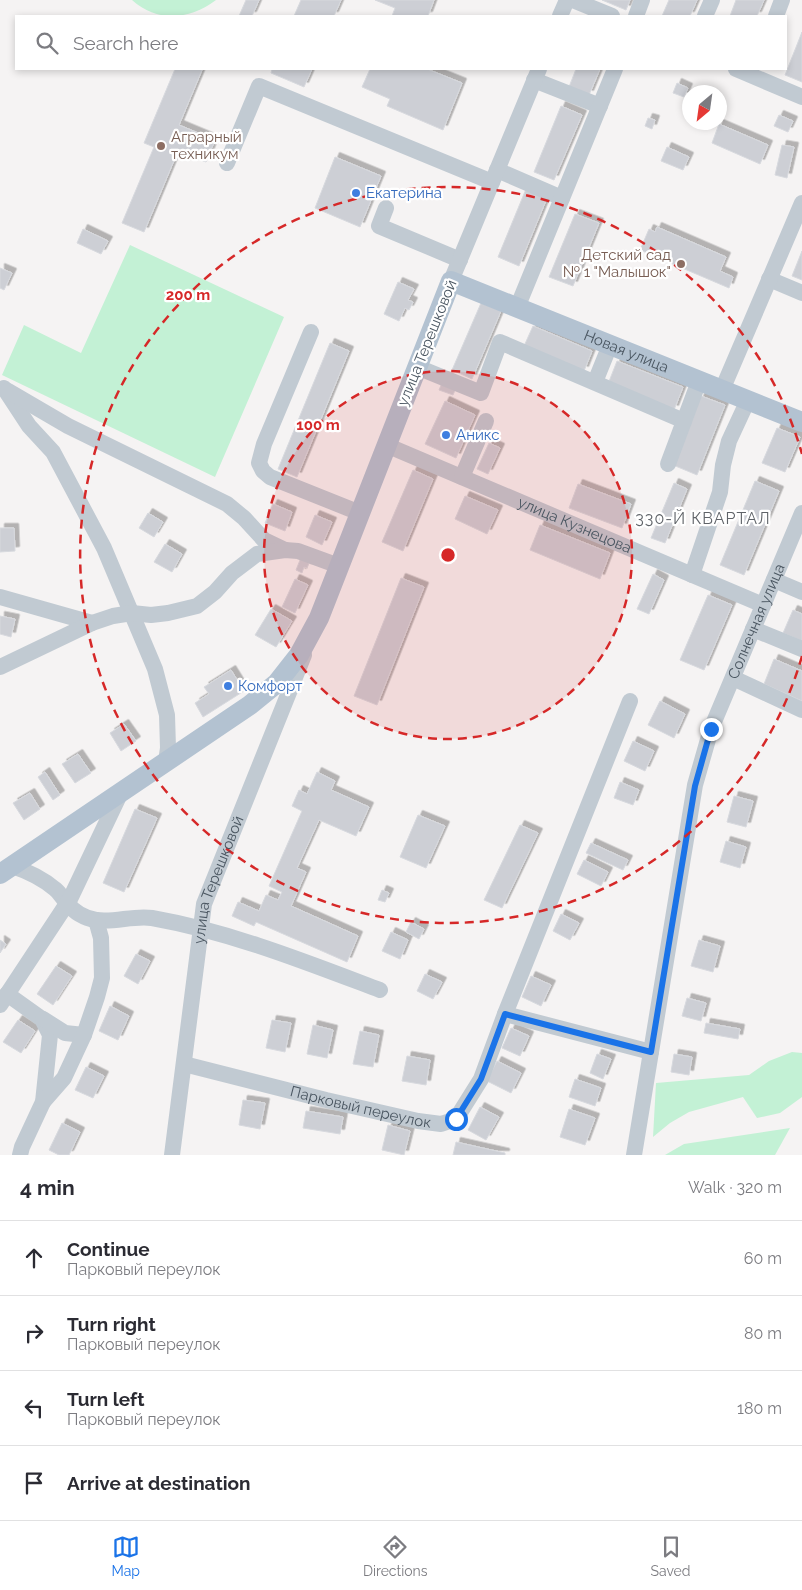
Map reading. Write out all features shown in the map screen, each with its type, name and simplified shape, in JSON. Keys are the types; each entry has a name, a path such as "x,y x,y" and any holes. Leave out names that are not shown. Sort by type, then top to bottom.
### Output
{"main road":[{"name":"Новая улица","path":"452,281 802,422"},
{"name":"улица Терешковой","path":"6,870 250,705 276,683 299,656 319,618 386,444 452,281"}],"street":[{"path":"560,15 567,0"},
{"path":"574,0 610,15"},
{"path":"636,15 642,0"},
{"path":"705,15 712,0"},
{"path":"776,15 782,0"},
{"path":"518,308 615,70"},
{"path":"747,71 802,96"},
{"path":"537,74 600,106"},
{"name":"улица Терешковой","path":"452,281 537,74"},
{"path":"227,163 258,86 495,176 562,198"},
{"path":"722,390 769,279 798,223 802,203"},
{"path":"386,208 380,226 460,260"},
{"path":"769,279 802,293"},
{"path":"310,332 264,444 259,463 263,471 270,477 360,513"},
{"path":"417,367 481,392 500,342 684,421"},
{"path":"595,382 610,345"},
{"path":"668,464 699,381"},
{"path":"2,387 68,426 227,504 244,518 264,540 285,550"},
{"path":"2,387 30,426 53,452 104,548 155,670 167,715 168,748 166,762"},
{"path":"692,575 720,492 723,464 729,441 748,400"},
{"path":"462,477 486,420"},
{"name":"улица Кузнецова","path":"386,444 763,605"},
{"name":"Солнечная улица","path":"651,1052 695,786 711,729 802,516"},
{"path":"0,666 92,623 113,616 132,613 151,615 168,613 196,606 215,592 232,573 257,554 285,550 298,551 339,566"},
{"path":"774,580 802,592"},
{"path":"0,597 92,623"},
{"name":"улица Терешковой","path":"172,1155 204,904 319,618"},
{"path":"753,629 802,650"},
{"path":"732,678 802,710"},
{"name":"Парковый переулок","path":"184,1064 418,1121 440,1124 456,1119 481,1079 505,1014 630,701"},
{"path":"84,1035 65,1033 4,1000 67,903 121,792"},
{"path":"6,870 27,871 44,880 57,890 77,913 96,920 150,918 201,929 296,958 380,990"},
{"path":"20,1155 43,1102 64,1078 84,1035 102,978 101,938 96,920"},
{"path":"505,1014 651,1052 634,1155"},
{"path":"42,1019 50,1035 43,1102"}],"green space":[{"path":"132,0 216,0 206,7 184,15 152,13"},
{"path":"130,245 284,317 215,477 2,375 24,325 81,353"},
{"path":"792,1052 802,1053 802,1097 780,1113 757,1118 743,1097 689,1112 670,1123 653,1137 656,1083 749,1075 769,1061"},
{"path":"790,1128 775,1155 665,1155 684,1144"}],"building":[{"path":"246,0 259,0 252,15 239,15"},
{"path":"301,0 341,0 334,15 294,15"},
{"path":"375,0 434,0 428,15 392,15 395,8"},
{"path":"602,0 630,0 626,10"},
{"path":"669,0 697,0 690,15 662,15"},
{"path":"736,0 764,0 757,15 730,15"},
{"path":"802,32 802,82 785,75"},
{"path":"175,70 202,70 179,125 215,140 206,162 178,151 144,232 122,223 154,147 144,143"},
{"path":"272,70 312,70 304,87 271,73"},
{"path":"370,70 430,70 462,83 443,130 387,106 390,99 362,87"},
{"path":"576,70 600,70 589,95 569,87"},
{"path":"677,83 682,85 682,96 673,93"},
{"path":"561,106 582,115 554,180 534,172"},
{"path":"779,115 793,121 788,132 774,126"},
{"path":"648,118 655,120 652,129 645,126"},
{"path":"727,127 768,145 760,164 712,143 717,130 727,130"},
{"path":"782,145 794,147 787,178 775,175"},
{"path":"667,147 689,157 683,170 661,161"},
{"path":"335,157 381,176 360,227 315,208"},
{"path":"526,189 547,198 519,266 498,257"},
{"path":"575,214 599,223 573,286 549,277"},
{"path":"657,227 726,257 720,271 733,277 729,288 640,250 649,229 655,232"},
{"path":"83,229 108,241 101,254 77,243"},
{"path":"802,251 802,280 792,276"},
{"path":"0,268 12,273 4,290 0,288"},
{"path":"398,282 414,289 408,300 413,302 409,310 405,308 399,321 384,314"},
{"path":"481,303 501,311 472,379 452,370"},
{"path":"533,326 592,351 584,371 524,346"},
{"path":"330,343 349,351 297,477 278,469"},
{"path":"617,361 683,387 674,410 608,384"},
{"path":"442,383 456,388 453,395 439,390"},
{"path":"701,396 725,405 697,475 673,465"},
{"path":"445,401 475,415 456,458 425,444"},
{"path":"777,428 800,437 785,472 762,463"},
{"path":"489,443 500,448 488,474 477,469"},
{"path":"413,470 433,479 403,551 382,542"},
{"path":"755,481 779,491 744,575 720,565"},
{"path":"674,483 687,489 665,543 651,538"},
{"path":"578,484 631,504 622,528 569,508"},
{"path":"465,496 498,510 487,534 455,519"},
{"path":"273,504 292,512 285,531 265,523"},
{"path":"148,513 163,522 154,537 139,528"},
{"path":"315,515 332,522 322,545 306,537"},
{"path":"540,525 610,553 600,579 530,550"},
{"path":"0,528 14,528 15,551 0,552"},
{"path":"165,544 182,554 172,572 154,562"},
{"path":"302,555 309,563 307,568 304,567 302,573 296,570"},
{"path":"653,574 664,580 649,614 637,609"},
{"path":"401,578 424,587 377,705 354,696"},
{"path":"295,579 308,585 295,613 282,607"},
{"path":"708,595 732,605 704,670 680,660"},
{"path":"271,609 292,621 276,647 255,635"},
{"path":"793,610 802,614 802,641 783,633"},
{"path":"0,616 15,619 11,637 0,634"},
{"path":"774,659 802,671 802,701 764,684"},
{"path":"231,670 244,691 203,717 195,703 209,694 204,687"},
{"path":"660,701 685,714 674,738 648,725"},
{"path":"124,724 136,741 121,751 110,733"},
{"path":"633,741 654,751 645,771 624,761"},
{"path":"78,754 91,773 75,783 62,764"},
{"path":"45,772 60,795 53,800 38,777"},
{"path":"317,772 335,781 331,790 369,807 356,836 319,820 297,868 306,872 291,906 358,936 347,962 256,922 254,926 232,916 238,902 259,911 266,895 278,900 282,892 269,886 302,811 292,806 299,790 307,794"},
{"path":"620,782 639,790 633,805 614,798"},
{"path":"30,793 40,809 24,820 13,803"},
{"path":"734,796 753,801 746,827 727,822"},
{"path":"135,809 157,818 124,892 103,883"},
{"path":"418,815 445,826 426,868 400,857"},
{"path":"520,825 538,833 502,908 484,900"},
{"path":"726,841 746,847 740,868 720,862"},
{"path":"591,843 628,860 623,870 586,853"},
{"path":"584,860 608,872 601,886 577,874"},
{"path":"382,890 389,893 385,902 378,900"},
{"path":"561,914 579,923 570,940 553,931"},
{"path":"411,922 424,929 419,939 406,932"},
{"path":"391,932 408,940 400,959 382,951"},
{"path":"0,940 6,944 0,953"},
{"path":"699,940 720,946 713,972 691,966"},
{"path":"136,954 150,961 138,984 124,976"},
{"path":"56,966 72,976 53,1005 37,994"},
{"path":"425,974 442,982 433,999 417,991"},
{"path":"531,976 551,985 541,1006 522,997"},
{"path":"687,998 706,1003 701,1021 682,1016"},
{"path":"110,1006 129,1016 118,1040 99,1031"},
{"path":"18,1020 35,1031 21,1053 3,1042"},
{"path":"272,1020 291,1023 285,1052 266,1048"},
{"path":"706,1023 740,1029 738,1039 704,1033"},
{"path":"313,1025 333,1030 327,1058 307,1054"},
{"path":"511,1028 529,1036 520,1056 502,1048"},
{"path":"360,1031 379,1035 373,1067 353,1064"},
{"path":"597,1054 611,1059 603,1079 590,1073"},
{"path":"674,1054 692,1057 689,1075 671,1072"},
{"path":"407,1056 430,1060 426,1085 402,1081"},
{"path":"497,1061 521,1073 511,1093 487,1081"},
{"path":"86,1067 104,1076 93,1098 75,1090"},
{"path":"575,1079 601,1088 595,1106 569,1097"},
{"path":"243,1100 265,1103 260,1129 239,1125"},
{"path":"480,1107 499,1117 486,1140 468,1130"},
{"path":"569,1109 595,1118 585,1145 560,1137"},
{"path":"306,1111 343,1117 340,1134 303,1128"},
{"path":"62,1123 80,1132 69,1155 59,1155 49,1150"},
{"path":"388,1125 410,1131 404,1155 382,1150"},
{"path":"456,1142 505,1153 505,1155 453,1155"}],"place":[{"name":"Аграрный техникум","path":"161,146"},
{"name":"Екатерина","path":"356,193"},
{"name":"Детский сад № 1 \"Малышок\"","path":"681,264"},
{"name":"Аникс","path":"446,435"},
{"name":"Комфорт","path":"228,686"}],"district":[{"name":"330-Й КВАРТАЛ","path":"703,518"}],"route":[{"path":"456,1119 481,1079 505,1014 651,1052 695,786 711,729"}]}
